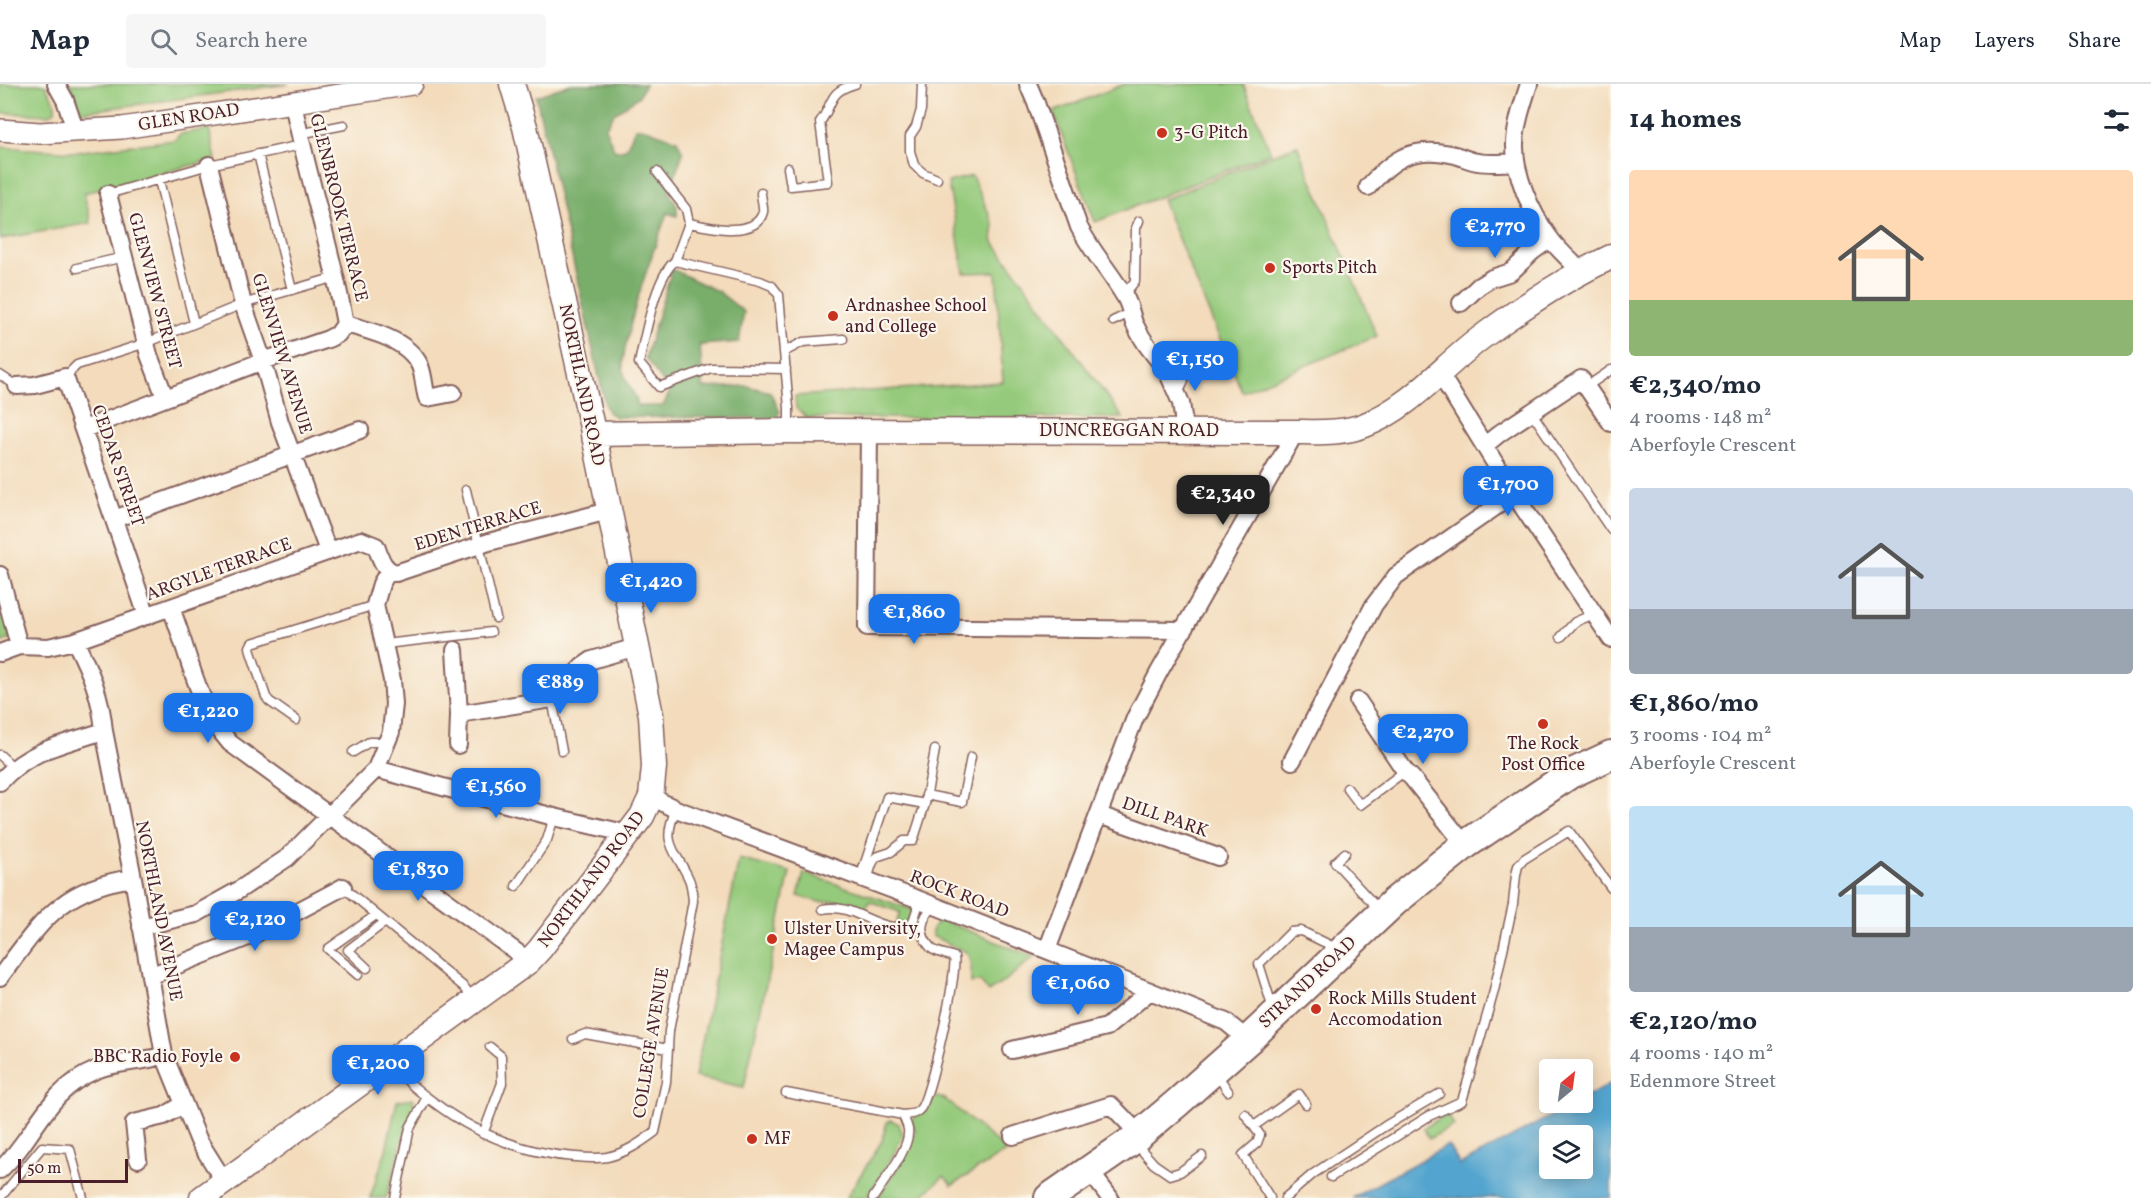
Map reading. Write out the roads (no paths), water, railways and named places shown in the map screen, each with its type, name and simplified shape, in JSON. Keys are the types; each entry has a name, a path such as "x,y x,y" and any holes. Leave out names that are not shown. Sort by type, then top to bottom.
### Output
{"highway":[{"name":"STRAND ROAD","path":"1570,774 1611,733"},
{"name":"STRAND ROAD","path":"1049,1198 1221,1081 1248,1040 1382,913 1465,844 1570,774 1611,755"}],"main road":[{"name":"NORTHLAND ROAD","path":"202,1198 529,961 628,837 651,797 654,767 651,715 593,434 525,127 512,84"},
{"name":"DUNCREGGAN ROAD","path":"593,434 789,431 1331,432 1364,426 1397,409 1481,338 1581,271 1611,257"}],"street":[{"path":"56,84 65,100 76,132"},
{"name":"GLEN ROAD","path":"0,130 40,133 123,128 293,102 349,89 412,84"},
{"path":"1028,84 1079,227 1130,306 1134,323 1159,358 1181,403 1185,431"},
{"path":"1528,84 1515,141 1516,162 1530,204 1550,239 1581,271"},
{"name":"GLENBROOK TERRACE","path":"293,102 300,139 337,277 345,324"},
{"path":"1368,187 1379,174 1413,152 1441,153 1479,163 1516,162"},
{"name":"GLENVIEW AVENUE","path":"209,165 243,304 280,422 328,551"},
{"name":"GLENVIEW STREET","path":"108,194 146,343 165,397"},
{"path":"1461,303 1479,286 1492,278 1511,272 1550,239"},
{"path":"84,429 262,361 328,339 338,334 345,324 374,331 410,353 420,366 427,398 453,393"},
{"path":"1440,374 1514,494 1611,639"},
{"path":"16,386 35,385 65,377"},
{"name":"CEDAR STREET","path":"65,377 147,616"},
{"path":"1484,446 1581,379 1611,423"},
{"path":"114,519 360,430"},
{"path":"869,432 867,627 1184,630"},
{"path":"1047,950 1135,718 1290,442 1292,432"},
{"path":"1292,761 1374,605 1396,576 1514,494"},
{"name":"EDEN TERRACE","path":"388,572 396,573 477,546 608,511"},
{"name":"ARGYLE TERRACE","path":"19,646 48,647 75,641 361,540 376,546 388,572"},
{"path":"141,927 196,914 239,890 287,858 316,831 328,816 339,809 376,769 388,742 394,704 392,680 375,605 381,584 388,572"},
{"path":"0,575 19,646 0,653"},
{"path":"171,608 199,690 219,730 230,743 529,961"},
{"name":"NORTHLAND AVENUE","path":"75,641 95,682 102,707 104,731 164,1055 199,1141 224,1181"},
{"path":"459,714 552,699 582,667 592,660 636,647"},
{"path":"455,650 459,714 458,745"},
{"path":"1359,701 1405,771 1465,844"},
{"path":"0,782 14,767 30,757 104,731"},
{"path":"376,769 554,817 616,831 628,837"},
{"name":"ROCK ROAD","path":"651,797 676,809 928,903 1150,991 1226,1022 1248,1040"},
{"name":"DILL PARK","path":"1099,815 1218,857"},
{"path":"0,977 38,927 55,909 75,895 108,881 133,878"},
{"path":"150,976 253,935 343,887"},
{"path":"1011,1050 1107,1026 1150,991"},
{"path":"0,1170 13,1158 44,1111 58,1095 86,1075 117,1064 164,1055"},
{"path":"138,1159 134,1123 164,1116 184,1104"},
{"path":"1013,1136 1111,1104 1136,1137"},
{"path":"1089,1170 1110,1198"}],"lane":[{"path":"788,168 791,186 828,182 820,122 826,114 830,100 837,93 855,84"},
{"path":"922,84 921,111 916,127 910,136 910,151 914,165 923,173 937,179"},
{"path":"108,194 209,165 258,154 344,125"},
{"path":"258,154 292,290"},
{"path":"657,172 686,209 689,223 675,261 666,268 651,313 639,363 659,387 711,368 786,369"},
{"path":"159,180 194,324"},
{"path":"689,223 718,229 739,229 757,221 763,212 761,193"},
{"path":"1113,321 1130,306 1135,281 1136,228 1139,220"},
{"path":"77,268 124,257"},
{"path":"675,261 760,281 772,286 779,295 789,431"},
{"path":"65,377 77,365 146,343 243,304 337,277"},
{"path":"784,352 803,342 843,339"},
{"path":"1587,387 1611,370"},
{"path":"0,375 16,386"},
{"path":"1532,413 1611,530"},
{"path":"466,490 477,546 496,618"},
{"path":"297,720 268,701 251,652 252,643 375,605"},
{"path":"1561,637 1575,622 1594,614"},
{"path":"385,644 491,632"},
{"path":"552,699 562,752"},
{"path":"353,752 369,742 388,742"},
{"path":"864,879 876,857 891,852 904,841 913,841 926,800 935,750"},
{"path":"0,755 14,767"},
{"path":"864,879 887,797 962,802 971,758"},
{"path":"1347,788 1360,805 1405,771"},
{"name":"COLLEGE AVENUE","path":"391,1060 400,1075 457,1120 483,1134 514,1146 549,1155 595,1159 632,1149 655,1132 666,1082 669,1031 693,901 690,879 670,846 670,822 676,809"},
{"path":"516,886 547,840 554,817"},
{"path":"1331,1178 1429,1116 1462,1101 1494,992 1514,904 1518,866 1524,859 1569,831 1611,888"},
{"path":"1345,853 1335,862 1382,913"},
{"path":"343,887 464,987 476,1000"},
{"path":"823,909 835,906 891,927 912,925 928,903"},
{"path":"786,1093 903,1115 913,1114 921,1108 956,963 954,957 932,949 921,926 928,903"},
{"path":"358,975 328,949 376,915"},
{"path":"367,968 348,950 385,922"},
{"path":"1275,1015 1259,963 1291,932 1301,931 1342,951"},
{"path":"573,1039 585,1034 668,1049"},
{"path":"483,1134 502,1083 501,1056 490,1047"},
{"path":"1254,1126 1299,1094 1306,1104"},
{"path":"1285,1198 1313,1174 1385,1126 1439,1094"},
{"path":"395,1198 410,1128 427,1097"},
{"path":"1245,1114 1260,1135 1257,1143 1243,1155 1270,1198"},
{"path":"873,1198 901,1155 907,1139 909,1130 903,1115"},
{"path":"1136,1137 1154,1164 1170,1175 1180,1172 1202,1156"},
{"path":"0,1198 42,1147 70,1149 83,1198"}],"water":[{"path":"1611,1083 1611,1198 1352,1198 1448,1145 1460,1165 1556,1113 1593,1113 1593,1093"}],"place":[{"name":"3-G Pitch","path":"1162,133"},
{"name":"Sports Pitch","path":"1270,268"},
{"name":"Ardnashee School and College","path":"833,316"},
{"name":"The Rock Post Office","path":"1543,724"},
{"name":"Ulster University, Magee Campus","path":"772,939"},
{"name":"Rock Mills Student Accomodation","path":"1316,1009"},
{"name":"BBC Radio Foyle","path":"235,1057"},
{"name":"MF","path":"752,1139"}]}
